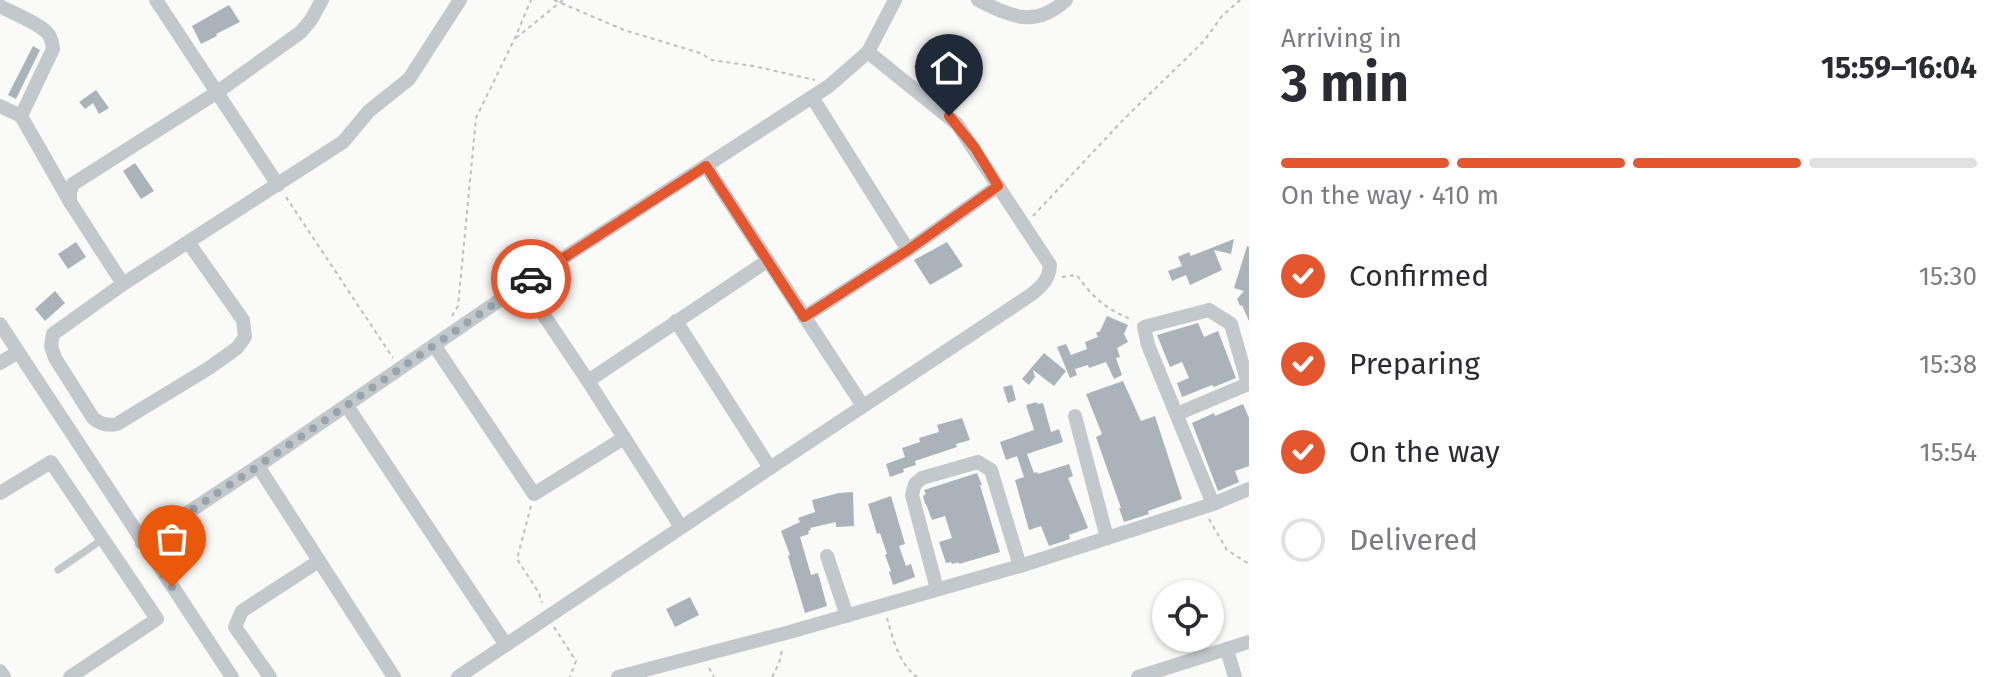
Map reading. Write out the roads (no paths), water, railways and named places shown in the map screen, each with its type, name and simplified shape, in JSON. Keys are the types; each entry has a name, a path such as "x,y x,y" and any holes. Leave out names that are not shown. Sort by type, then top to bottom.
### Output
{"street":[{"path":"157,0 278,185"},
{"path":"70,202 73,184 216,93 301,32 322,0"},
{"path":"188,242 243,320 245,337 237,348 209,368 117,424 98,422 55,358 51,340 53,334 123,284 188,242 278,185 343,142 369,111 409,79 460,0"},
{"path":"142,543 523,284 829,86 868,52 895,0"},
{"path":"978,0 1011,16 1025,18 1050,12 1066,0"},
{"path":"0,6 44,30 51,38 53,49 21,116"},
{"path":"458,677 1045,284 1050,265 975,148 949,116 868,52"},
{"path":"812,97 908,250"},
{"path":"0,106 21,116 70,202 123,284"},
{"path":"706,166 863,406"},
{"path":"804,317 908,250 998,186"},
{"path":"588,381 767,261"},
{"path":"523,284 681,527"},
{"path":"1177,414 1248,384 1231,324 1209,310 1144,327 1208,506"},
{"path":"676,321 770,468"},
{"path":"0,324 232,677"},
{"path":"434,345 534,494 624,438"},
{"path":"0,363 18,352"},
{"path":"347,406 506,645"},
{"path":"1075,416 1107,538"},
{"path":"0,493 51,462 157,619 70,677"},
{"path":"937,589 912,495 915,484 922,478 978,462 991,470 1020,566"},
{"path":"258,466 394,677"},
{"path":"618,677 1020,566 1208,506 1249,489"},
{"path":"827,556 847,616"},
{"path":"270,677 235,627 242,611 319,561"},
{"path":"1138,677 1249,642"},
{"path":"1227,650 1235,677"},
{"path":"0,671 4,677"}],"lane":[{"path":"58,570 103,539"}]}
